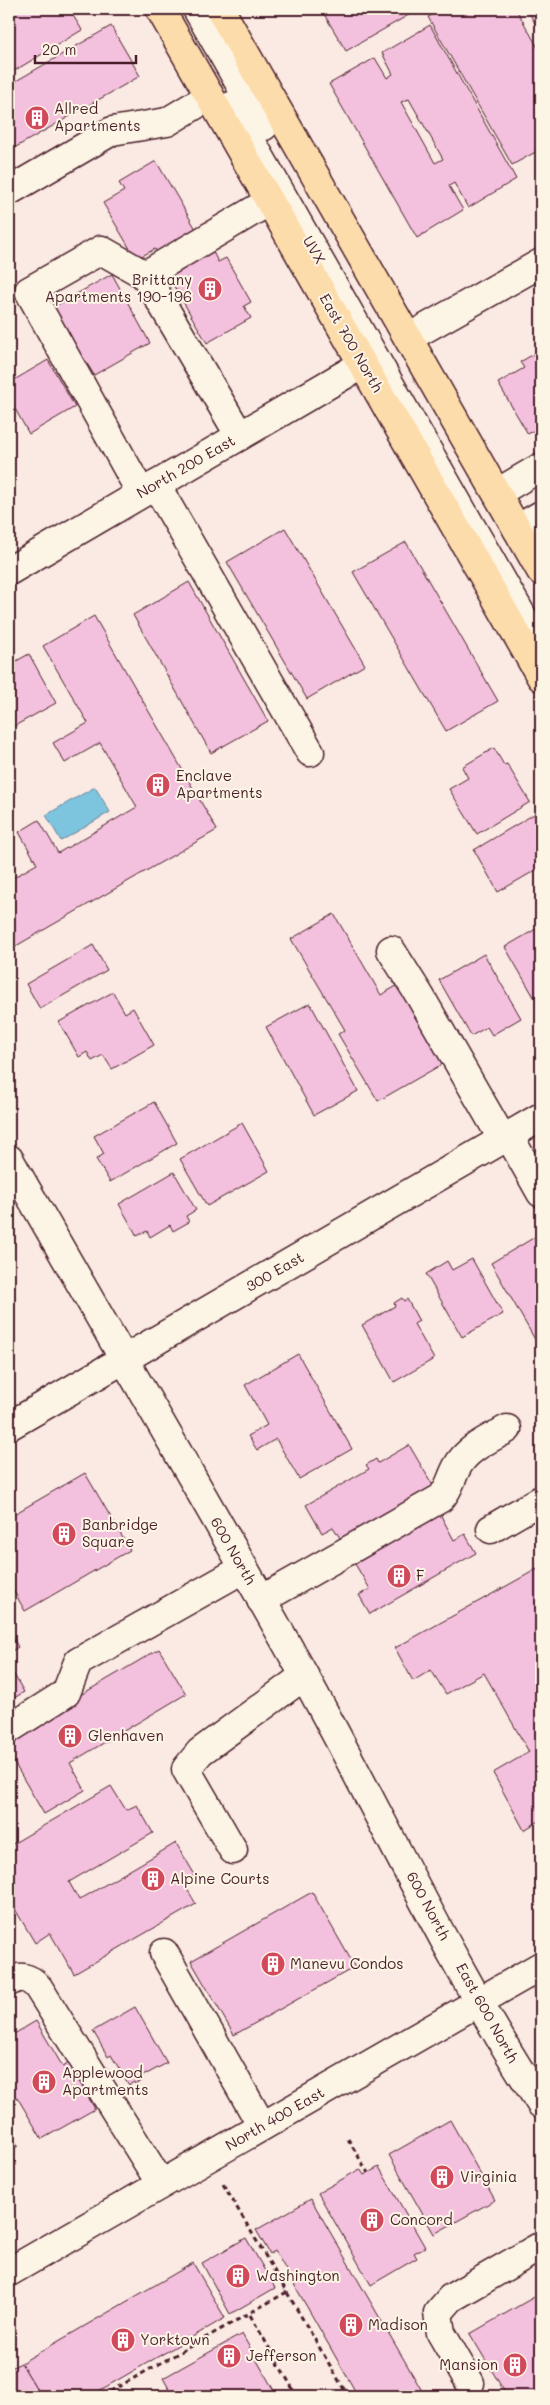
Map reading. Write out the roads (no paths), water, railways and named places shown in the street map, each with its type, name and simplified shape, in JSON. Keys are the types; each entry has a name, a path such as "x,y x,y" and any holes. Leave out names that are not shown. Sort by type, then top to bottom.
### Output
{"main road":[{"name":"East 700 North","path":"160,9 541,677"},
{"path":"220,9 517,529 538,556"}],"street":[{"name":"UVX","path":"175,9 541,648"},
{"name":"UVX","path":"197,9 541,612"},
{"path":"9,190 112,131 166,122 210,96"},
{"path":"145,275 270,201"},
{"path":"240,436 145,275 101,250 28,291 310,752"},
{"path":"408,338 541,264"},
{"name":"North 200 East","path":"9,571 363,364"},
{"path":"497,493 541,467"},
{"path":"517,529 541,515"},
{"path":"391,950 509,1136"},
{"path":"421,964 509,1136 541,1192"},
{"name":"300 East","path":"9,1426 541,1117"},
{"name":"600 North","path":"9,1159 262,1600 450,1946"},
{"path":"262,1600 442,1498 463,1459 474,1448 507,1429"},
{"path":"491,1529 541,1500"},
{"path":"9,1729 66,1693 78,1662 243,1569"},
{"path":"233,1850 186,1769 200,1752 304,1676"},
{"name":"East 600 North","path":"450,1946 515,2064 541,2104"},
{"path":"164,1953 262,2126"},
{"name":"North 400 East","path":"11,2264 161,2184 541,1966"},
{"path":"9,1982 17,1977 26,1978 38,1986 161,2184"},
{"path":"470,2382 441,2333 438,2313 451,2298 541,2246"}],"water":[{"path":"95,787 110,812 61,841 46,815"}],"place":[{"name":"Allred Apartments","path":"37,118"},
{"name":"Brittany Apartments 190-196","path":"210,289"},
{"name":"Enclave Apartments","path":"158,785"},
{"name":"Banbridge Square","path":"64,1534"},
{"name":"F","path":"399,1576"},
{"name":"Glenhaven","path":"70,1736"},
{"name":"Alpine Courts","path":"153,1879"},
{"name":"Manevu Condos","path":"273,1964"},
{"name":"Applewood Apartments","path":"44,2082"},
{"name":"Virginia","path":"442,2177"},
{"name":"Concord","path":"372,2220"},
{"name":"Washington","path":"238,2276"},
{"name":"Madison","path":"351,2325"},
{"name":"Yorktown","path":"123,2340"},
{"name":"Jefferson","path":"229,2356"},
{"name":"Mansion","path":"515,2365"}]}
